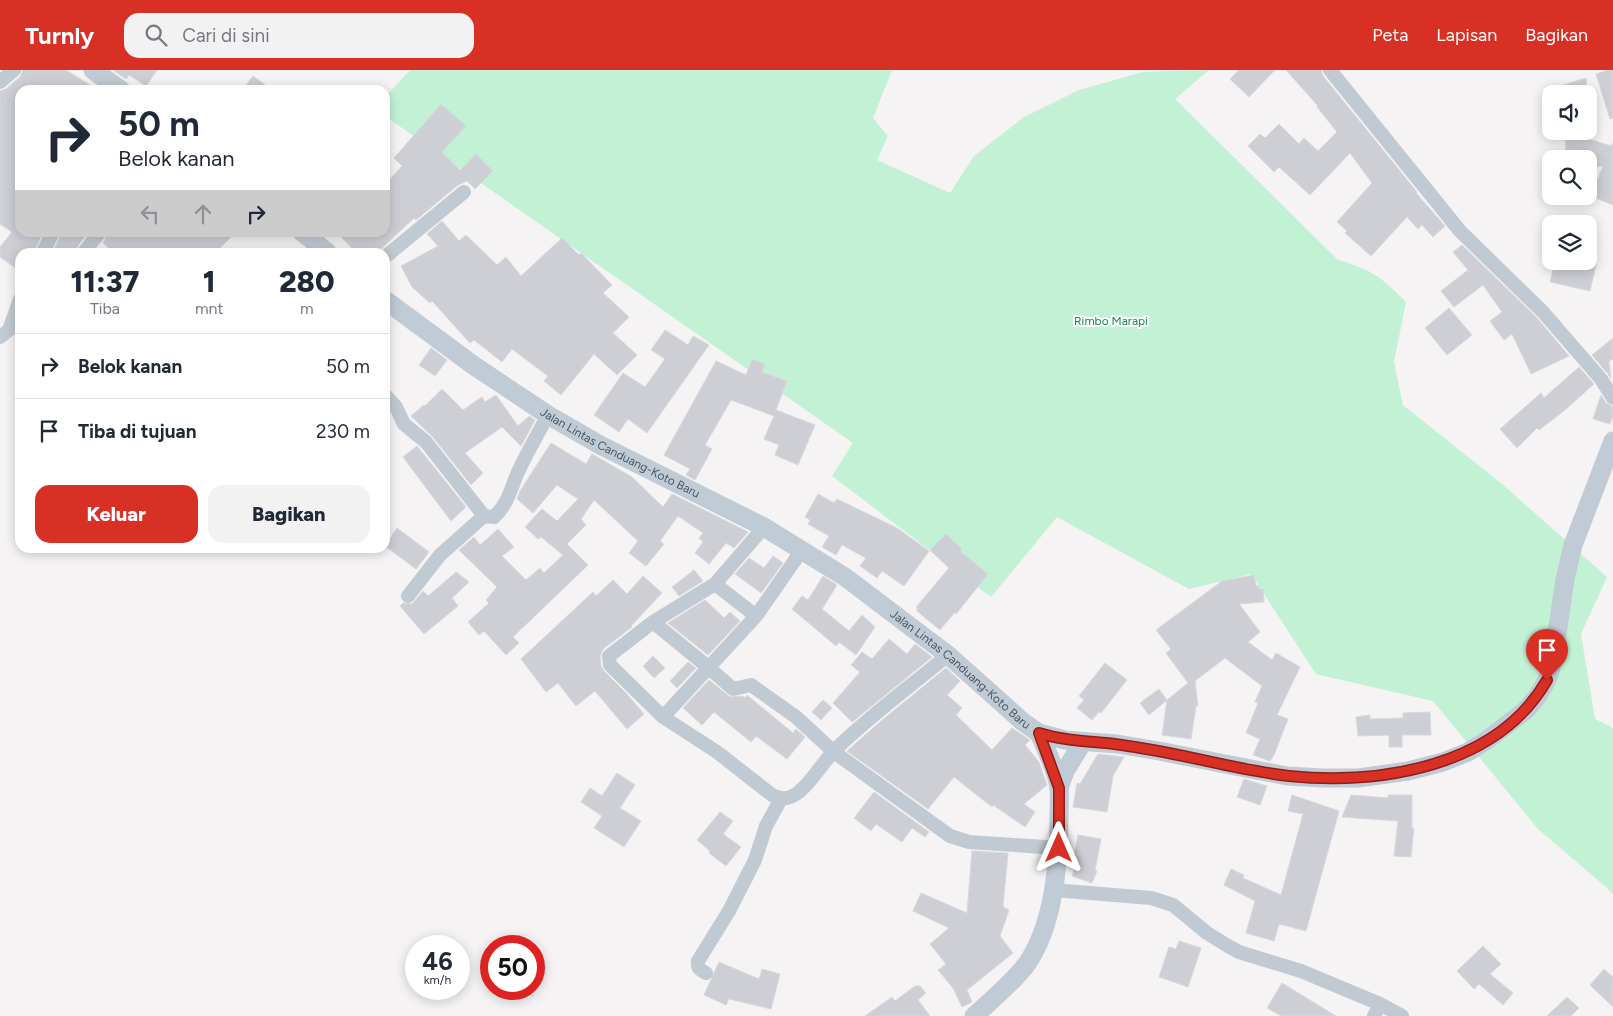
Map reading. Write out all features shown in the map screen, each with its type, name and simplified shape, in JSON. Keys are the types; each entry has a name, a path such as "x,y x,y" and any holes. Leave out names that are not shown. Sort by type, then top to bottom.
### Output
{"main road":[{"path":"93,70 114,85"},
{"path":"308,237 321,248"},
{"name":"Jalan Lintas Canduang-Koto Baru","path":"390,304 472,365 548,415 600,445 764,527 845,577 948,655 1023,722 1039,733 1052,738 1117,744 1287,776 1358,778 1408,771 1443,762 1468,752 1526,710 1537,697 1547,680 1553,661 1565,579 1573,545 1613,441"},
{"path":"1039,733 1059,788"},
{"path":"974,1016 1001,992 1026,965 1036,947 1046,921 1054,890 1059,848 1059,788 1065,771 1083,742"}],"street":[{"path":"0,82 14,70"},
{"path":"1330,70 1460,231 1543,312 1601,380 1613,398"},
{"path":"390,253 464,192"},
{"path":"87,248 96,237"},
{"path":"0,337 9,330 15,313"},
{"path":"390,400 396,407 404,424 426,442 484,516 494,517 502,510 506,503 518,472 548,415"},
{"path":"408,596 440,555 484,516"},
{"path":"764,527 715,584 653,622 608,656 610,665 664,717 717,752 772,795 781,799 790,798 799,792 834,752 858,729 948,655"},
{"path":"664,717 756,616 802,550"},
{"path":"715,584 756,616"},
{"path":"653,622 733,689 751,685 796,717 834,752 950,836 969,842 1059,848"},
{"path":"706,973 700,971 698,961 729,911 755,860 766,826 781,799"},
{"path":"1054,890 1151,898 1162,901 1173,905 1207,933 1239,952 1301,971 1377,1010 1402,1016"}],"green space":[{"name":"Rimbo Marapi","path":"410,70 892,70 873,118 888,136 877,160 950,193 974,156 1024,117 1079,90 1143,72 1209,70 1175,99 1338,260 1360,267 1376,275 1406,302 1394,362 1403,405 1502,484 1607,577 1581,634 1595,719 1613,728 1613,894 1538,829 1433,701 1316,674 1251,574 1189,589 1057,517 991,597 832,476 853,443 390,119 390,92"}],"building":[{"path":"23,70 66,70 90,85 15,85 15,237 41,237 36,248 15,248 15,268 0,257 0,247 12,232 0,224 0,91 6,89 20,77"},
{"path":"113,70 157,70 147,85 129,75 126,79"},
{"path":"1239,70 1275,70 1249,97 1230,79"},
{"path":"1286,70 1321,70 1323,76 1416,193 1445,226 1433,237 1422,225 1418,229 1407,217 1371,256 1345,233 1347,231 1337,222 1372,183 1350,153 1310,195 1279,167 1274,172 1248,146 1260,134 1265,138 1279,124 1299,144 1304,138 1318,151 1337,132 1318,106"},
{"path":"1613,70 1613,118 1610,119 1596,74"},
{"path":"253,76 265,85 246,85"},
{"path":"1586,78 1586,85 1564,85"},
{"path":"441,104 466,126 442,152 460,170 476,154 493,171 475,189 467,181 458,185 416,220 414,218 382,248 352,248 341,237 390,237 390,179 402,166 394,158"},
{"path":"1565,140 1592,140 1611,146 1613,143 1613,205 1597,198 1597,181 1603,166 1597,166 1597,150 1566,150"},
{"path":"442,221 459,241 466,235 497,265 506,257 521,276 562,238 579,255 581,253 612,285 603,293 629,317 613,333 637,355 617,375 594,354 561,395 544,381 548,376 512,349 502,362 474,340 470,343 432,301 430,303 412,287 401,266 438,246 427,234"},
{"path":"60,237 84,237 77,248 55,248"},
{"path":"106,237 231,237 220,248 109,248 103,243"},
{"path":"1462,245 1537,318 1569,356 1531,374 1512,334 1504,340 1490,321 1502,312 1483,285 1454,307 1441,291 1468,270 1453,252"},
{"path":"1553,270 1595,270 1590,291 1550,282"},
{"path":"1449,308 1472,335 1447,355 1425,328"},
{"path":"665,330 688,345 693,336 709,345 647,433 628,419 619,432 594,415 623,373 645,387 665,359 651,350"},
{"path":"1613,338 1613,359 1609,361 1611,378 1608,374 1609,371 1607,373 1592,355"},
{"path":"431,348 447,360 435,376 419,365"},
{"path":"752,359 765,364 762,372 787,381 776,410 815,425 798,465 775,455 779,445 764,439 774,416 731,400 705,445 712,449 695,480 686,475 690,469 664,455 716,361 746,375"},
{"path":"1579,367 1594,384 1565,410 1539,430 1537,428 1517,448 1500,429 1541,393 1544,398"},
{"path":"442,389 463,410 482,397 485,402 496,395 518,426 529,416 535,420 521,446 502,427 465,453 483,473 471,485 433,437 411,416 425,406"},
{"path":"1601,395 1606,403 1613,407 1613,417 1610,424 1593,419"},
{"path":"551,443 586,464 592,454 632,477 663,507 672,494 748,532 734,548 726,543 709,564 695,553 703,542 699,538 703,533 678,516 660,541 664,544 646,566 629,553 638,541 594,500 581,519 586,525 567,544 588,565 513,637 519,643 506,655 484,631 479,635 468,622 489,603 486,600 497,587 459,550 474,537 480,545 498,529 514,547 502,556 526,580 540,568 544,573 563,555 541,537 538,539 525,527 542,509 557,521 578,499 557,485 533,513 517,499 520,491"},
{"path":"417,446 466,507 451,521 403,457"},
{"path":"818,494 834,503 837,499 897,528 929,551 904,586 882,571 877,578 860,566 866,558 842,545 836,555 822,547 829,536 808,524 810,520 805,517"},
{"path":"397,528 429,552 416,569 390,550 390,538"},
{"path":"946,534 962,549 960,551 988,574 956,614 955,612 940,630 917,611 917,606 949,568 930,550"},
{"path":"773,556 783,563 761,593 735,574 749,558 764,568"},
{"path":"694,570 703,581 679,596 672,587"},
{"path":"456,572 469,582 452,598 458,606 424,634 400,606 403,603 412,604 423,591 428,596"},
{"path":"1254,575 1256,586 1259,586 1259,589 1263,589 1264,602 1239,604 1260,632 1248,642 1272,660 1276,653 1300,667 1277,715 1288,719 1270,761 1253,755 1260,739 1246,733 1258,703 1255,702 1262,686 1225,658 1195,681 1198,706 1196,706 1191,739 1162,735 1167,700 1188,683 1166,653 1171,649 1156,630 1222,581"},
{"path":"643,576 662,593 632,627 603,649 600,656 601,666 604,671 644,714 627,729 595,691 576,706 558,683 546,692 521,659 593,592 596,596 613,580 627,594"},
{"path":"823,576 837,585 822,609 849,631 862,615 875,627 856,655 839,642 836,646 792,609 802,596 808,600"},
{"path":"705,600 724,618 730,612 740,621 708,655 668,623"},
{"path":"889,639 907,654 915,644 932,657 852,722 833,703 860,672 851,665 862,652 872,659"},
{"path":"653,656 665,668 654,678 643,666"},
{"path":"688,662 696,668 677,688 670,681"},
{"path":"1105,663 1127,680 1101,713 1099,712 1092,720 1077,708 1084,700 1079,696"},
{"path":"946,668 960,681 947,695 962,708 956,715 992,750 1012,728 1030,740 1025,745 1039,762 1047,785 1024,804 1035,812 1025,827 993,805 992,807 954,777 928,809 847,751"},
{"path":"709,680 730,697 742,696 745,698 747,695 793,733 796,729 805,737 787,759 756,736 751,742 714,712 702,725 683,708"},
{"path":"1159,689 1167,700 1149,715 1140,703"},
{"path":"823,700 832,708 821,720 812,712"},
{"path":"1430,712 1431,735 1402,735 1402,747 1389,747 1389,735 1358,736 1356,717 1370,715 1370,719 1403,718 1403,713"},
{"path":"1098,754 1124,757 1113,776 1107,812 1073,807 1077,783 1080,784"},
{"path":"617,773 635,785 620,808 641,821 624,847 594,828 602,816 581,802 590,788 602,796"},
{"path":"1244,779 1267,786 1260,805 1237,797"},
{"path":"874,792 929,832 925,837 912,828 902,842 876,824 871,831 854,818"},
{"path":"1292,795 1339,811 1306,931 1279,924 1274,941 1246,933 1255,901 1224,885 1231,869 1244,875 1243,878 1281,895 1303,814 1288,811"},
{"path":"1351,795 1388,798 1388,795 1412,795 1412,828 1414,828 1411,857 1394,856 1398,821 1342,817"},
{"path":"720,812 733,821 723,834 741,847 726,866 709,853 710,851 697,840"},
{"path":"1078,835 1101,839 1095,870 1097,871 1092,883 1072,876 1078,858 1074,857"},
{"path":"972,851 1008,853 1003,907 1009,910 1000,936 1013,953 967,990 972,1002 962,1007 953,988 938,970 946,964 930,944 949,928 913,911 921,893 967,913"},
{"path":"1179,941 1201,948 1188,987 1159,977 1169,947 1176,949"},
{"path":"1483,946 1501,964 1490,974 1513,993 1503,1005 1479,984 1474,989 1457,971"},
{"path":"719,962 759,979 762,969 780,974 771,1009 729,999 726,1005 704,995"},
{"path":"1604,969 1613,977 1613,1007 1590,985"},
{"path":"1282,983 1336,1016 1281,1016 1267,1008"},
{"path":"915,986 920,986 926,993 918,1000 930,1016 865,1016 892,997 895,1001"},
{"path":"1567,997 1579,1008 1571,1016 1547,1016"}],"route":[{"path":"1059,848 1059,788 1039,733 1065,740 1117,744 1159,751 1287,776 1358,778 1408,771 1443,762 1468,752 1526,710 1537,697 1547,680"}]}
